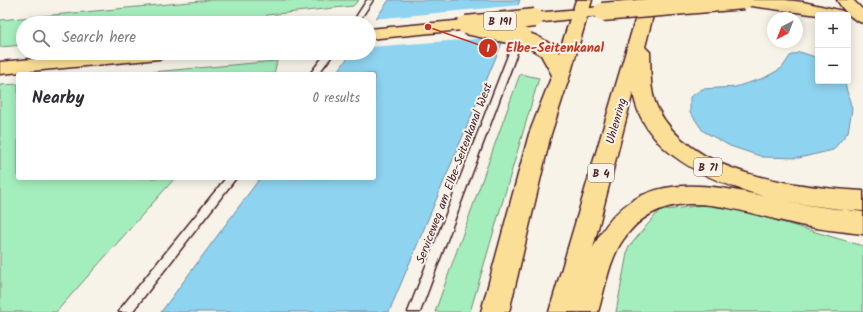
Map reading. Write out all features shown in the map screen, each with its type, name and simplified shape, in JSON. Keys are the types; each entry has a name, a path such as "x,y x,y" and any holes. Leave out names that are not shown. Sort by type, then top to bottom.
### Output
{"main road":[{"name":"Uhlenring","path":"563,312 649,0"},
{"path":"494,312 540,134 561,75 588,9 744,0 822,12"},
{"path":"845,0 849,6 863,18"},
{"path":"856,0 863,3"},
{"name":"B 191","path":"376,33 535,18 588,9"},
{"path":"851,20 863,25"},
{"path":"466,24 520,40 549,52 555,59 561,75"},
{"name":"B 71","path":"640,35 645,101 656,124 679,147 711,168 749,184 814,197 863,201"},
{"path":"0,68 85,60"},
{"path":"584,312 614,232 635,211 648,203 663,198 681,194 722,196 800,214 863,224"}],"lane":[{"path":"360,16 370,0"},
{"name":"Serviceweg am Elbe-Seitenkanal West","path":"414,312 520,40"},
{"path":"316,72 325,60"},
{"path":"125,312 230,180"}],"green space":[{"path":"211,0 359,0 353,6 266,16 42,16"},
{"path":"16,18 16,46 0,47 0,20"},
{"path":"277,61 274,72 152,72"},
{"path":"520,74 539,78 470,312 435,312"},
{"path":"16,84 16,180 173,180 56,312 0,312 0,85"},
{"path":"717,203 863,246 863,312 616,312 628,248 659,211"}],"water":[{"path":"389,0 520,0 389,312 161,312 259,180 376,180 376,72 337,72 346,60 376,60 376,18"},
{"path":"800,52 815,57 815,84 845,84 852,109 848,132 833,150 799,158 763,157 730,146 703,131 690,112 690,97 702,89 735,87 764,78 782,68 790,56"}],"pier":[{"path":"520,5 505,40 488,38 376,46 376,19"}],"place":[{"name":"Elbe-Seitenkanal","path":"428,27"}]}
